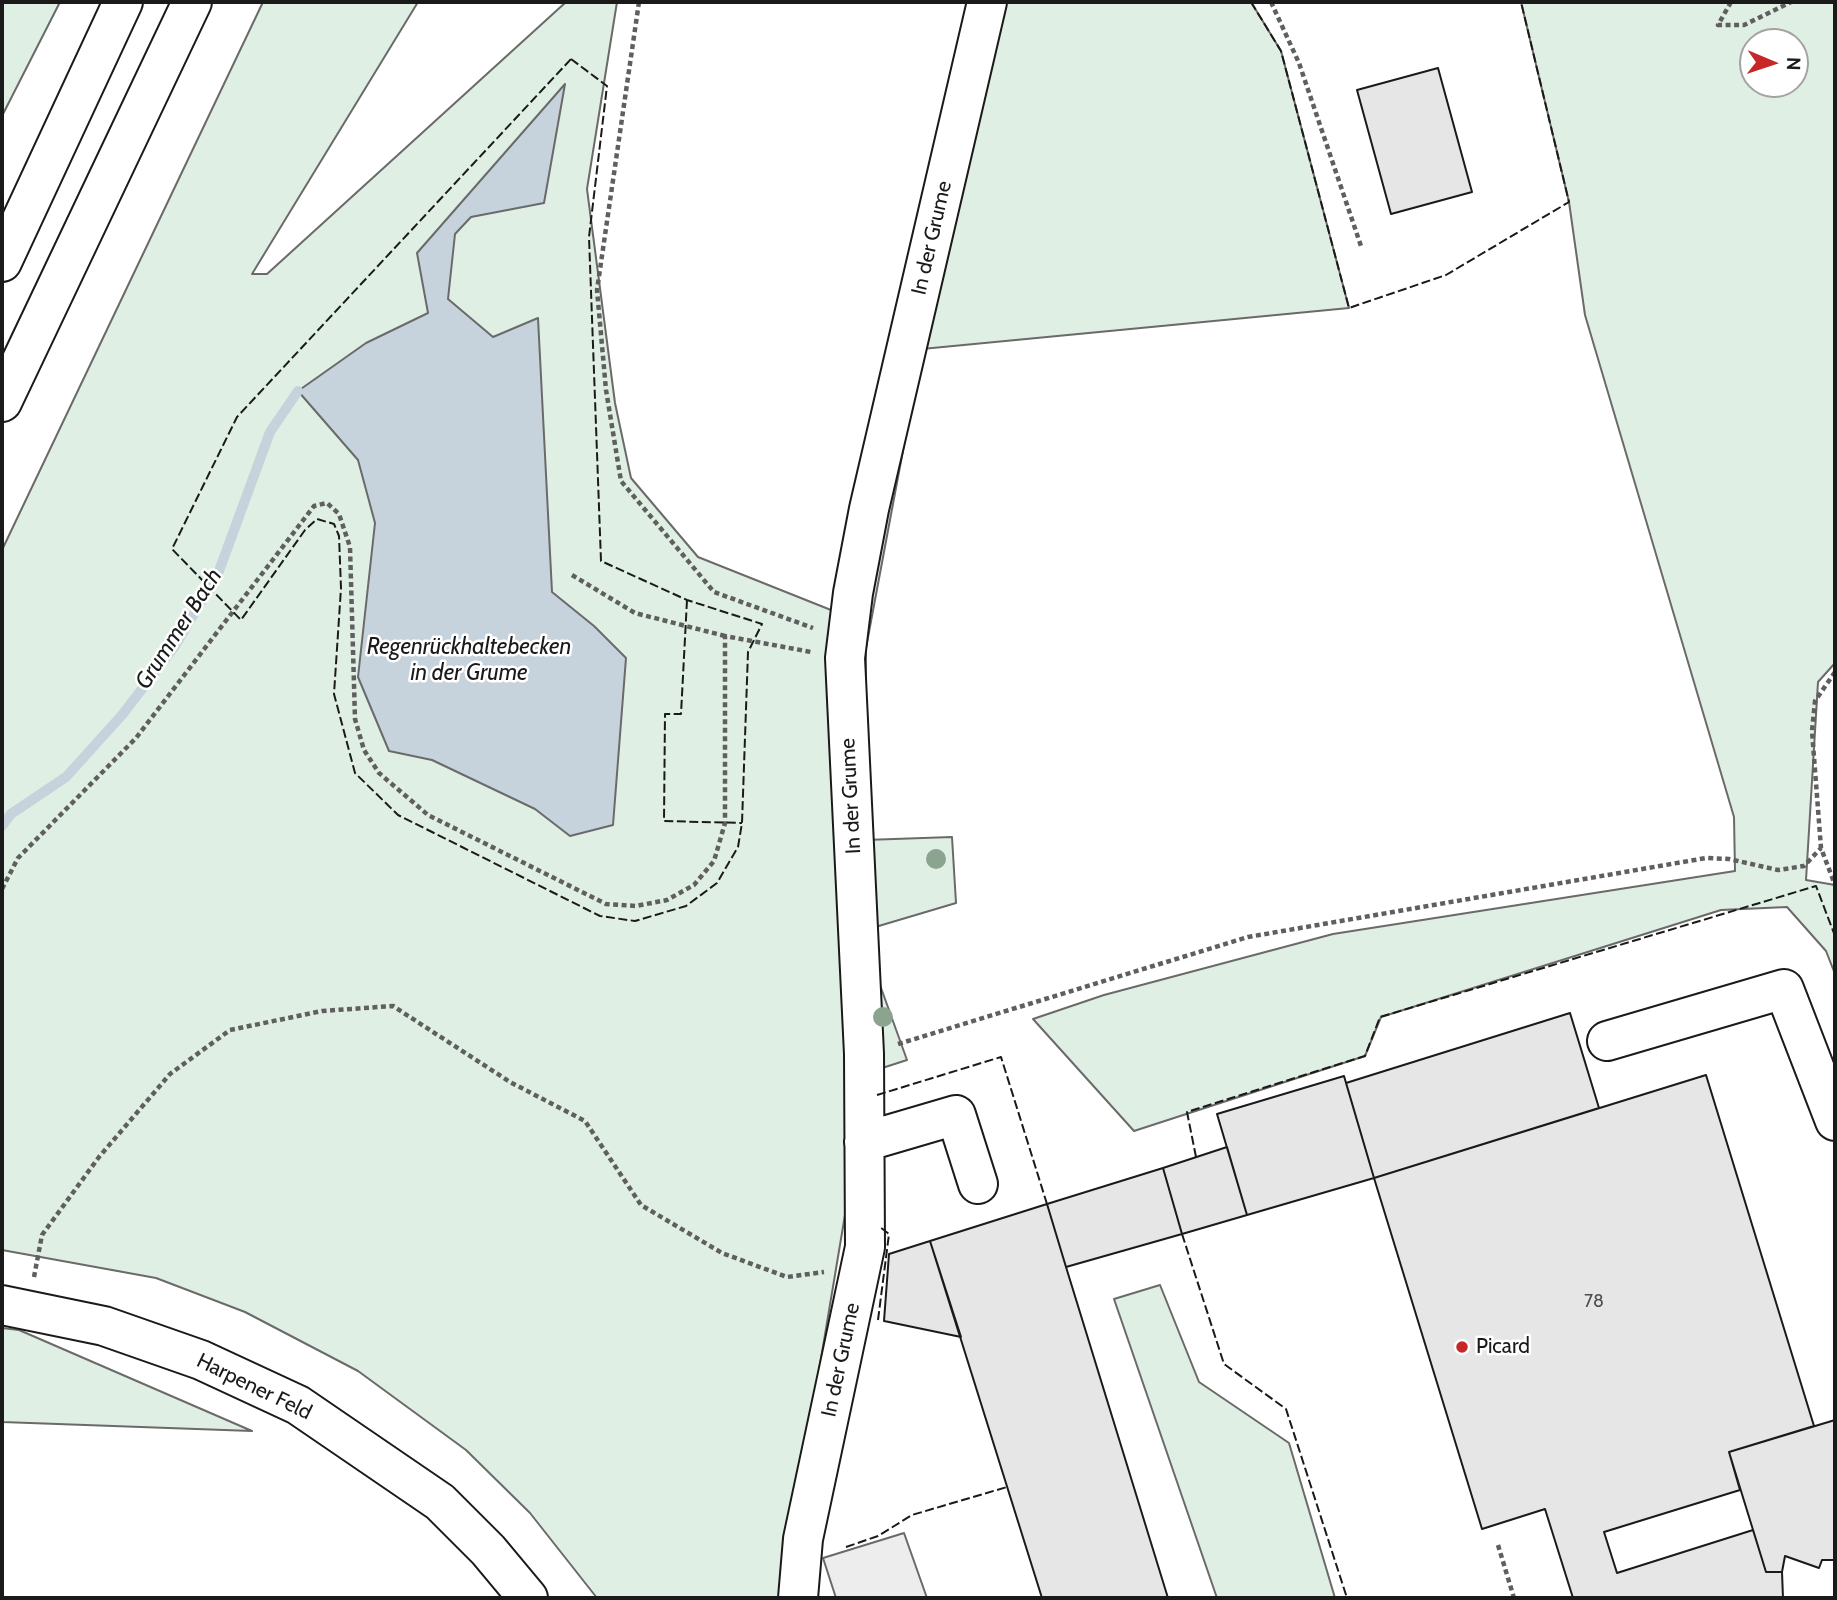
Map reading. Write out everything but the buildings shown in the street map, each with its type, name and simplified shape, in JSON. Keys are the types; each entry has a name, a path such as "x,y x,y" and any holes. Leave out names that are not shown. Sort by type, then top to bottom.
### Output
{"main road":[{"path":"2,262 123,2"},
{"path":"2,402 192,2"},
{"name":"In der Grume","path":"798,1598 803,1539 865,1247 864,1054 846,649 869,509 987,2"},
{"path":"1607,1041 1784,989 1835,1121"},
{"path":"864,1142 956,1115 978,1184"},
{"name":"Harpener Feld","path":"15,1307 104,1326 201,1360 298,1405 440,1502 488,1550 528,1598"}],"path":[{"path":"639,2 597,290 606,390 621,481 714,592 846,649"},
{"path":"1271,2 1299,63 1362,249"},
{"path":"1731,2 1718,25 1744,25 1791,2"},
{"path":"2,889 18,858 136,738 314,506 327,503 340,514 350,547 355,719 364,750 379,773 428,815 606,904 636,906 667,900 694,885 714,862 725,823 725,636"},
{"path":"572,576 635,613 725,636 846,649"},
{"path":"1835,672 1815,701 1812,731 1814,791 1821,848 1835,885"},
{"path":"864,1054 1248,937 1706,858 1729,859 1778,870 1804,866 1821,848"},
{"path":"15,1307 43,1236 99,1157 170,1074 230,1030 333,1010 393,1006 510,1082 585,1121 641,1205 722,1253 787,1277 845,1269 865,1247"},
{"path":"1498,1545 1514,1598"}],"green space":[{"path":"2,2 60,2 2,116"},
{"path":"263,2 418,2 252,274 267,274 566,2 617,2 587,189 615,403 631,478 698,557 841,614 978,2 1251,2 1281,51 1349,308 922,349 866,648 865,840 952,837 956,903 872,928 876,974 907,1060 876,1070 851,1179 781,1598 597,1598 530,1513 466,1450 358,1371 245,1312 156,1278 2,1250 2,550"},
{"path":"1521,2 1835,2 1835,663 1818,682 1806,880 1835,885 1835,974 1826,951 1787,907 1721,910 1381,1017 1365,1056 1134,1131 1033,1019 1104,995 1333,934 1735,871 1734,817 1585,315 1569,202"},
{"path":"1160,1285 1199,1382 1289,1443 1335,1598 1217,1598 1114,1299"},
{"path":"2,1328 19,1330 252,1431 2,1422"}],"shaded area":[{"path":"904,1533 927,1598 836,1598 823,1558"}],"water":[{"name":"Regenrückhaltebecken in der Grume","path":"565,84 544,203 471,217 455,234 448,299 493,337 538,318 552,592 594,626 626,658 613,825 570,836 535,809 432,760 389,751 358,677 375,523 358,460 298,391 366,343 428,313 417,253"}],"waterway":[{"name":"Grummer Bach","path":"2,826 11,814 66,777 122,715 175,646 219,571 270,432 298,391"}],"fence":[{"path":"1251,2 1281,51 1349,308 1446,275 1569,202 1521,2"},
{"path":"571,59 607,86 589,237 601,561 687,600 762,624 748,652 742,823 738,847 717,883 686,906 635,921 600,916 398,815 355,773 334,694 341,588 339,536 334,524 317,519 305,530 241,620 172,549 237,417 571,59"},
{"path":"687,600 681,714 665,714 664,821 742,823"},
{"path":"1196,1157 1187,1112 1365,1056 1380,1017 1816,886 1835,936"},
{"path":"877,1095 1001,1057 1047,1204"},
{"path":"878,1320 889,1234 880,1227"},
{"path":"1182,1234 1224,1364 1286,1409 1347,1598"},
{"path":"846,1547 878,1536 912,1515 1007,1487"}],"place":[{"name":"Picard","path":"1462,1347"}]}
